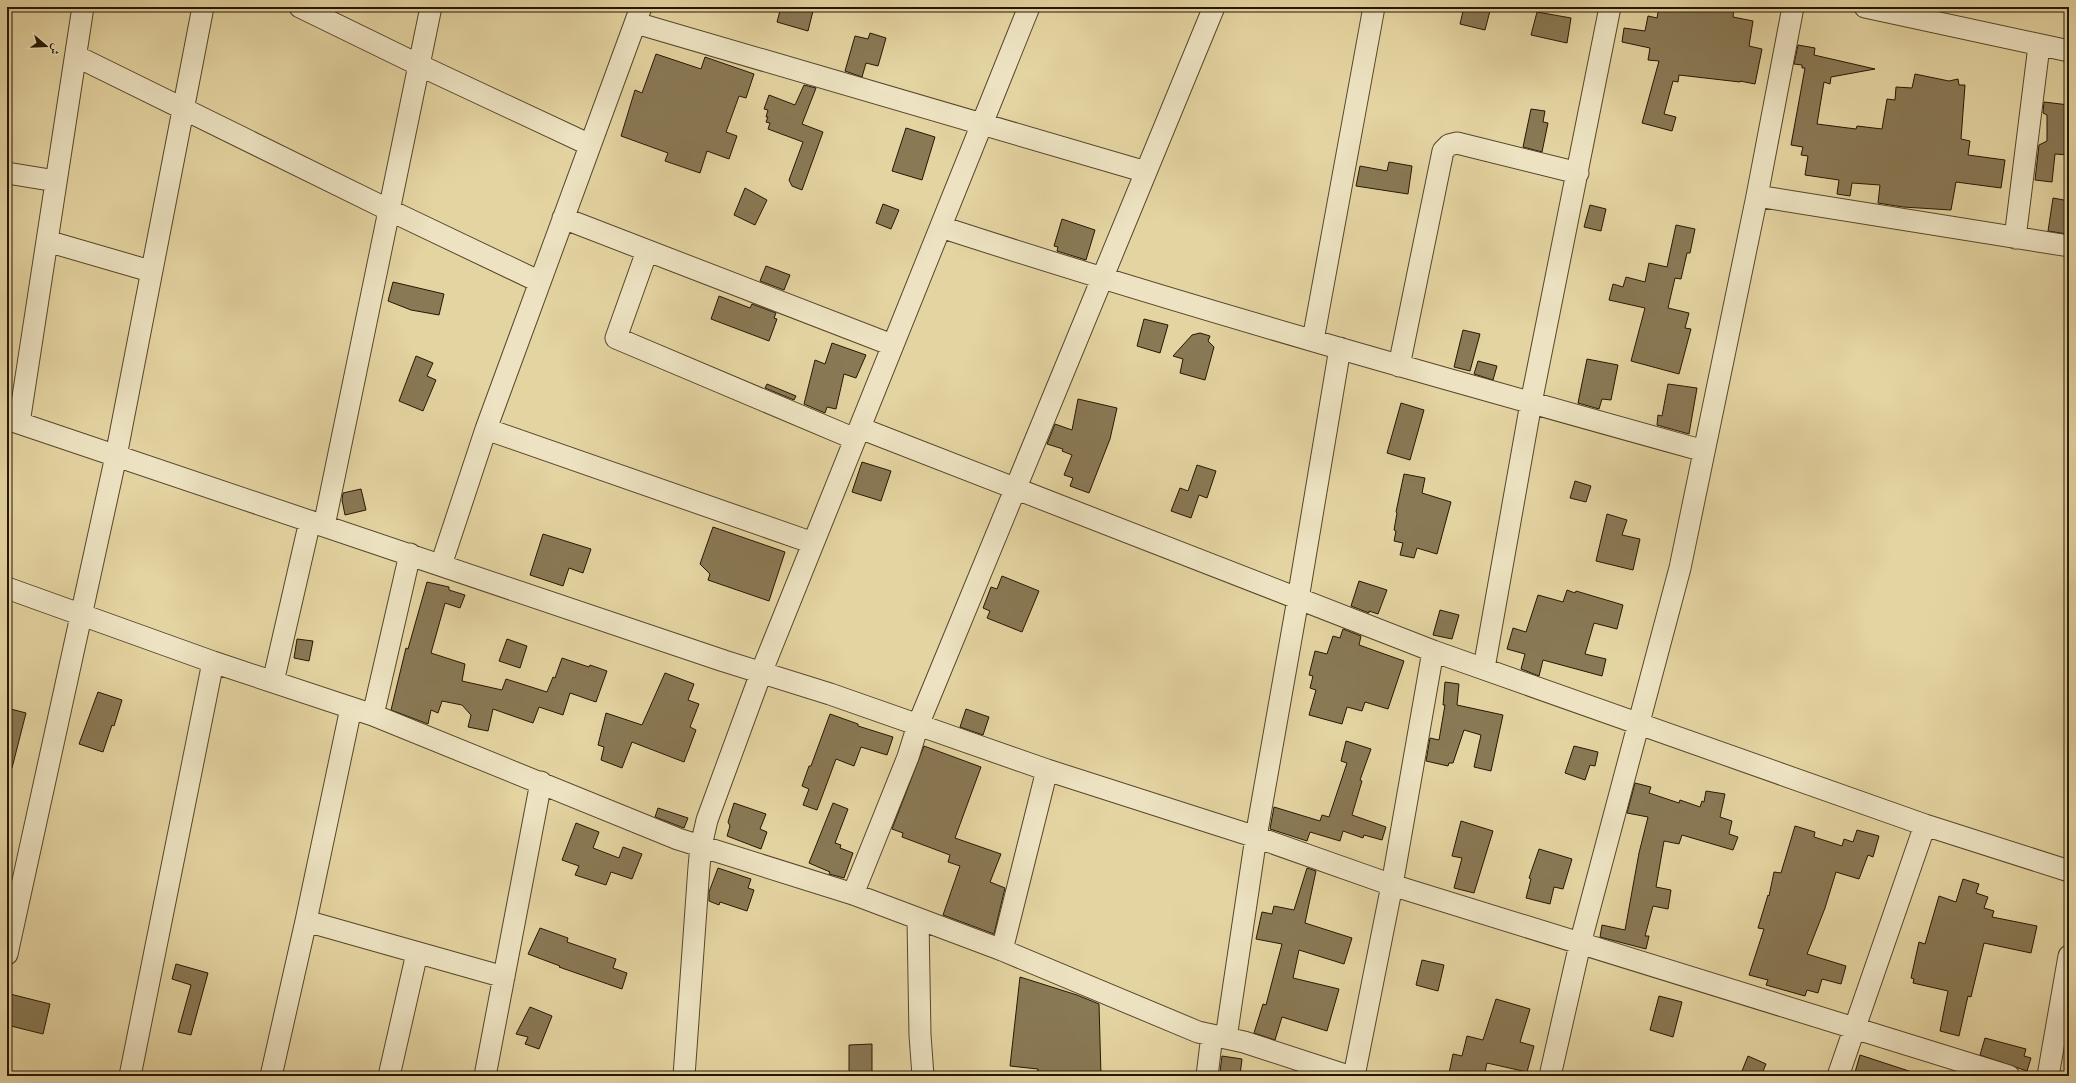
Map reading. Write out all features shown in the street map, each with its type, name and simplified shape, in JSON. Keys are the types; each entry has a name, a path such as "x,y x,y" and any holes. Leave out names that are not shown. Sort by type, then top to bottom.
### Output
{"street":[{"path":"83,7 47,241 13,421 761,673 830,694 1047,770 1256,838 1392,885 2009,1076"},
{"path":"7,954 116,456 150,271 202,7"},
{"path":"300,7 419,65 590,145"},
{"path":"273,682 317,523 389,210 431,7"},
{"path":"684,1076 701,846 707,820 724,770 761,673 1029,7"},
{"path":"853,894 908,757 918,725 1214,7"},
{"path":"1313,340 1374,7"},
{"path":"1484,668 1531,403 1610,7"},
{"path":"1550,1076 1580,944 1680,568 1757,196 1793,7"},
{"path":"1865,7 2039,46 2069,51"},
{"path":"441,565 486,429 639,15 982,126 1146,172"},
{"path":"2015,238 2039,46"},
{"path":"76,56 389,210 540,282"},
{"path":"1400,366 1444,151 1449,144 1457,143 1578,173"},
{"path":"7,173 56,181"},
{"path":"1757,196 2069,246"},
{"path":"563,218 892,345"},
{"path":"941,227 1101,279 1400,366 1704,451"},
{"path":"47,241 150,271"},
{"path":"647,251 616,338 858,434 1015,489 1433,651 1925,825 2069,871"},
{"path":"1207,1076 1219,1037 1256,838 1340,348"},
{"path":"486,429 813,543"},
{"path":"373,715 410,554"},
{"path":"7,588 81,616 213,662 373,715 541,782 678,839 853,894 918,920 1002,950 1182,1026 1348,1076"},
{"path":"1354,1076 1392,885 1433,651"},
{"path":"130,1076 213,662"},
{"path":"271,1076 306,921 351,708"},
{"path":"1002,950 1047,770"},
{"path":"485,1076 541,782"},
{"path":"1838,1076 1925,825"},
{"path":"918,920 920,1035 923,1076"},
{"path":"306,921 504,977"},
{"path":"389,1076 417,953"},
{"path":"2048,1076 2069,956"}],"building":[{"path":"781,7 814,7 808,31 777,22"},
{"path":"1464,7 1491,7 1485,30 1460,24"},
{"path":"1659,7 1695,7 1719,11 1719,7 1734,7 1733,17 1753,21 1749,46 1762,49 1755,84 1740,81 1679,75 1678,82 1673,81 1664,114 1676,117 1672,131 1642,123 1659,61 1648,60 1650,48 1622,42 1624,28 1645,31 1648,16 1657,18"},
{"path":"1537,12 1571,18 1567,43 1531,35"},
{"path":"870,33 886,38 878,66 866,63 862,77 845,71 855,36 868,39"},
{"path":"1798,45 1815,48 1814,55 1875,69 1831,77 1830,84 1824,82 1817,124 1856,129 1857,126 1882,129 1887,99 1895,100 1896,87 1912,88 1915,74 1949,81 1958,79 1959,85 1965,85 1961,139 1970,141 1968,155 2005,160 2001,188 1956,182 1951,210 1903,207 1878,203 1880,185 1852,183 1850,196 1837,194 1839,180 1805,175 1808,156 1801,155 1803,147 1791,145 1805,68 1802,68 1802,65 1794,64"},
{"path":"656,54 701,69 705,57 754,74 746,98 739,96 726,132 737,136 729,159 707,151 700,173 665,161 668,153 621,136 635,90 642,93"},
{"path":"804,85 816,88 802,124 823,132 802,190 792,186 789,180 803,142 768,129 770,123 766,122 768,117 766,117 768,110 764,109 769,95 795,105"},
{"path":"2044,102 2069,105 2069,155 2055,154 2052,182 2035,180 2039,145 2047,141 2047,115 2043,113"},
{"path":"1531,109 1545,111 1543,122 1548,123 1542,152 1523,147"},
{"path":"906,128 935,137 922,180 892,171"},
{"path":"1389,162 1412,166 1408,194 1356,186 1360,166 1387,171"},
{"path":"745,188 767,200 755,225 734,215"},
{"path":"2053,198 2069,201 2067,234 2048,231"},
{"path":"883,204 899,210 891,229 876,223"},
{"path":"1590,205 1606,209 1601,231 1584,227"},
{"path":"1062,219 1095,230 1086,260 1057,251 1058,247 1054,246"},
{"path":"1676,225 1695,229 1690,253 1687,253 1681,279 1675,278 1668,308 1689,313 1685,328 1691,329 1679,374 1631,361 1645,308 1609,300 1613,284 1623,287 1626,277 1645,282 1649,263 1667,267"},
{"path":"766,266 790,275 784,290 760,281"},
{"path":"393,282 444,294 439,315 411,310 388,301"},
{"path":"719,296 750,308 752,304 776,313 774,318 777,319 769,341 711,319"},
{"path":"1144,319 1168,325 1160,353 1137,346"},
{"path":"1463,330 1480,334 1470,371 1454,367"},
{"path":"1200,333 1210,336 1208,341 1214,347 1205,380 1180,373 1183,359 1173,356 1192,335"},
{"path":"832,343 866,355 856,378 844,374 836,409 827,407 825,413 804,404 815,360 825,364"},
{"path":"416,356 433,363 427,376 436,380 423,411 399,401"},
{"path":"1587,359 1618,365 1611,400 1602,399 1599,409 1578,403"},
{"path":"1478,361 1497,366 1493,380 1474,374"},
{"path":"767,384 796,396 794,400 765,388"},
{"path":"1668,384 1697,388 1689,434 1657,425 1658,415 1662,416"},
{"path":"1078,399 1117,408 1110,439 1089,493 1070,486 1073,478 1064,475 1072,455 1062,451 1063,449 1047,444 1055,424 1072,430"},
{"path":"1401,403 1424,410 1410,460 1387,453"},
{"path":"862,462 891,471 881,501 852,492"},
{"path":"1197,465 1216,471 1207,498 1199,495 1191,518 1171,511 1180,488 1188,491"},
{"path":"1404,474 1425,478 1422,493 1451,502 1437,554 1417,548 1414,558 1400,555 1403,543 1394,541 1396,531 1394,530 1396,512"},
{"path":"1575,481 1591,486 1586,502 1570,498"},
{"path":"361,489 366,510 345,515 342,500 343,493"},
{"path":"1607,514 1627,520 1622,535 1640,539 1633,570 1596,561"},
{"path":"713,527 785,552 769,601 708,580 710,574 700,564"},
{"path":"543,534 591,549 583,573 569,568 563,586 530,575"},
{"path":"1002,576 1039,591 1022,632 987,618 990,611 983,608 991,587 997,589"},
{"path":"1359,581 1387,590 1378,614 1369,611 1369,613 1351,606"},
{"path":"427,582 449,587 449,590 465,595 460,608 445,603 431,653 465,664 462,681 502,690 506,679 547,692 553,677 555,678 562,658 607,671 596,702 570,693 563,715 539,707 533,723 493,709 488,731 468,727 471,715 462,705 442,701 438,713 431,710 428,724 391,710 406,648 408,649"},
{"path":"1567,590 1575,593 1576,591 1623,605 1617,629 1594,623 1585,654 1606,659 1602,676 1543,660 1539,676 1521,669 1525,654 1507,649 1513,628 1526,632 1538,595 1563,602"},
{"path":"1440,610 1459,615 1452,639 1433,635"},
{"path":"1343,629 1361,636 1359,645 1404,661 1388,709 1365,702 1362,711 1347,707 1342,724 1309,715 1316,690 1310,688 1313,676 1309,675 1315,651 1327,654 1333,636 1340,638"},
{"path":"297,639 313,641 309,661 294,658"},
{"path":"507,639 527,646 520,668 499,661"},
{"path":"665,673 694,684 688,700 699,704 690,727 696,730 684,762 632,742 622,768 601,760 604,747 598,745 606,713 642,725"},
{"path":"1445,682 1459,684 1457,705 1503,715 1491,771 1474,767 1481,735 1464,730 1453,763 1449,763 1448,766 1426,761 1430,738 1439,740 1445,705 1443,705"},
{"path":"98,692 122,700 114,726 112,725 103,752 79,744"},
{"path":"7,708 26,713 12,768 7,767"},
{"path":"966,709 989,717 983,735 960,727"},
{"path":"830,714 858,724 858,726 893,737 887,755 861,747 854,766 836,759 817,810 803,805 809,789 802,786"},
{"path":"1346,741 1371,749 1360,780 1362,781 1352,815 1386,827 1382,840 1364,835 1363,838 1343,831 1340,841 1310,832 1307,841 1270,829 1274,807 1320,821 1322,815 1329,817 1347,763 1341,761"},
{"path":"924,746 981,767 955,838 1001,854 990,882 1005,888 994,934 943,915 960,866 948,862 950,855 902,837 903,833 892,829"},
{"path":"1574,746 1598,752 1595,766 1590,765 1585,780 1565,773"},
{"path":"1635,783 1651,787 1649,793 1679,803 1680,800 1700,807 1702,801 1704,802 1706,791 1725,794 1720,817 1732,821 1729,834 1738,837 1733,850 1682,835 1679,844 1664,841 1656,887 1671,890 1668,909 1653,906 1645,936 1649,936 1646,949 1600,937 1602,925 1625,930 1639,853 1648,817 1627,813"},
{"path":"734,803 766,814 760,829 767,832 761,849 727,836 730,826 728,822"},
{"path":"833,803 848,809 835,843 841,845 840,848 853,853 844,878 829,874 830,872 809,863"},
{"path":"658,808 688,818 684,828 655,817"},
{"path":"1461,821 1493,831 1474,893 1454,888 1462,858 1452,856"},
{"path":"576,823 599,832 593,848 619,858 623,847 642,854 632,879 611,872 606,885 575,875 579,866 562,860"},
{"path":"1795,826 1815,832 1814,837 1842,846 1844,839 1853,842 1857,830 1879,836 1873,857 1868,855 1859,879 1836,872 1825,908 1807,954 1846,966 1841,984 1822,979 1818,993 1807,990 1805,996 1766,985 1768,980 1749,975 1764,929 1758,928 1768,895 1769,896 1774,872 1781,873"},
{"path":"1539,849 1572,859 1563,889 1554,887 1550,904 1526,898 1531,879 1529,878"},
{"path":"718,868 751,879 748,888 754,890 747,911 720,902 719,905 709,901 709,892"},
{"path":"1307,868 1316,871 1305,923 1352,938 1344,964 1299,950 1293,978 1339,989 1327,1031 1282,1017 1275,1040 1254,1033 1263,1004 1266,1005 1282,944 1256,939 1262,912 1272,914 1274,906 1294,910"},
{"path":"1963,879 1979,884 1976,893 1988,897 1984,908 1994,911 1992,917 2037,926 2031,953 1984,943 1971,997 1968,996 1959,1036 1940,1031 1948,991 1913,983 1914,979 1911,978 1919,942 1925,944 1939,896 1956,902"},
{"path":"540,928 568,938 567,942 616,959 613,968 627,973 622,989 559,967 560,966 528,954"},
{"path":"1422,960 1444,965 1438,991 1416,985"},
{"path":"176,964 208,973 191,1035 178,1032 191,985 172,979"},
{"path":"1020,977 1077,995 1099,1004 1101,1076 1037,1076 1038,1069 1010,1066"},
{"path":"10,994 50,1004 43,1034 7,1025 7,1007"},
{"path":"1659,996 1682,1002 1673,1037 1650,1030"},
{"path":"1496,999 1530,1009 1520,1042 1534,1046 1527,1072 1487,1063 1484,1076 1461,1076 1449,1073 1453,1054 1462,1056 1467,1036 1483,1040"},
{"path":"530,1007 552,1016 539,1049 525,1044 528,1037 516,1034"},
{"path":"1985,1038 2026,1049 2024,1056 2031,1058 2027,1071 1980,1055"},
{"path":"872,1044 872,1076 849,1076 849,1045"},
{"path":"1860,1055 1915,1073 1915,1076 1854,1076"},
{"path":"1222,1056 1242,1059 1240,1075 1220,1072"},
{"path":"1748,1056 1766,1064 1761,1076 1740,1076"}]}
